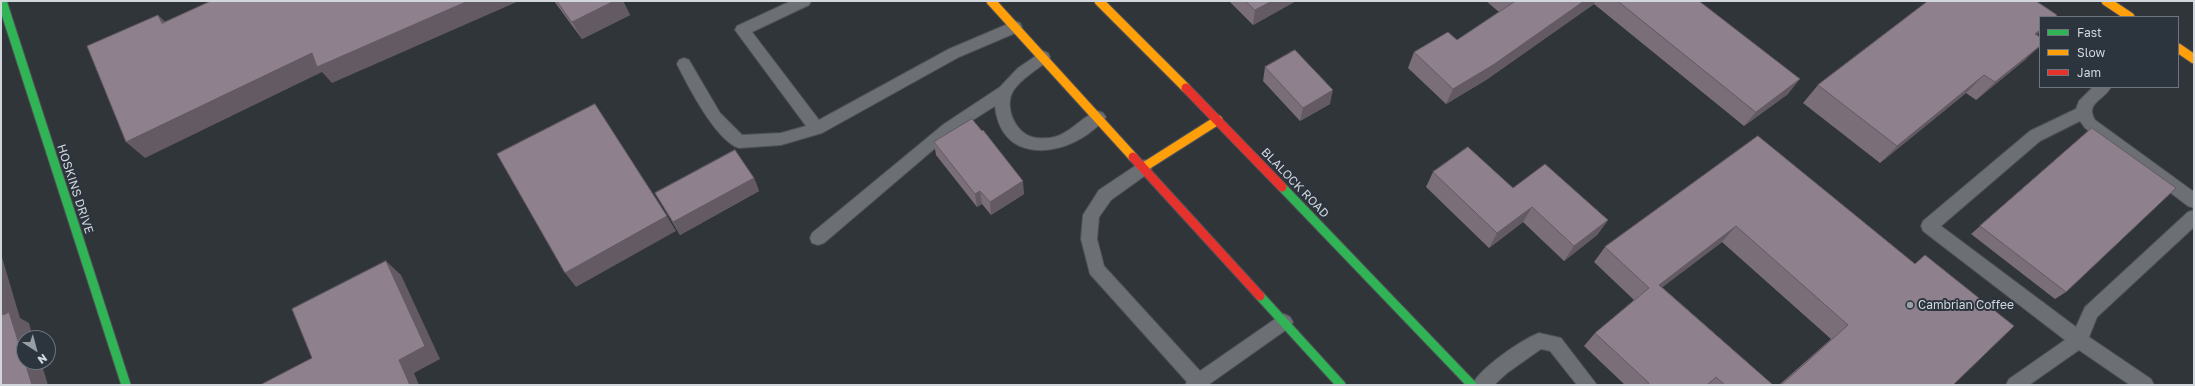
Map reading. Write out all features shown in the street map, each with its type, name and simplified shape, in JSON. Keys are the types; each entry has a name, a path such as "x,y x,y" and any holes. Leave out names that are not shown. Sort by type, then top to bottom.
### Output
{"main road":[{"name":"HOSKINS DRIVE","path":"2,1 126,385"},
{"path":"991,1 1144,167 1341,385"},
{"name":"BLALOCK ROAD","path":"1098,1 1218,120 1472,385"},
{"path":"2106,1 2128,16"},
{"path":"2179,49 2194,59"},
{"path":"1144,167 1218,120"}],"lane":[{"path":"804,1 742,30 816,129"},
{"path":"684,64 715,117 739,142 781,140 816,129 954,53 1015,27"},
{"path":"818,238 949,128 1006,91 1023,72 1043,57"},
{"path":"2102,88 2084,105 2083,113 2090,124 2194,201"},
{"path":"1006,91 1001,103 1005,119 1014,134 1027,142 1041,145 1057,143 1076,134 1098,117"},
{"path":"2083,113 2035,136 1929,226 2101,357 2145,385"},
{"path":"1144,167 1105,195 1091,214 1089,239 1096,269 1196,384 1284,322"},
{"path":"2015,385 2079,340 2091,312 2194,217"},
{"path":"1481,385 1501,367 1539,341 1554,344 1588,385"}],"building":[{"path":"211,1 468,1 317,67 312,53 126,142 87,46 158,15 162,23"},
{"path":"557,1 614,1 572,22"},
{"path":"1246,1 1272,1 1255,10"},
{"path":"1513,1 1584,1 1493,65 1453,89 1414,52 1448,32 1457,40 1514,2"},
{"path":"1618,1 1699,1 1800,79 1756,112"},
{"path":"1928,1 2036,1 2057,15 2039,16 2039,31 2035,34 2039,36 2039,47 1995,82 1984,75 1897,146 1818,85"},
{"path":"1295,50 1333,90 1303,108 1265,67"},
{"path":"595,104 667,216 565,273 497,154"},
{"path":"972,119 982,131 983,130 1023,181 990,202 980,191 975,194 934,142"},
{"path":"2092,128 2176,188 2066,292 1980,226"},
{"path":"1758,136 1915,264 1925,255 2014,326 1953,385 1781,385 1848,325 1736,226 1659,285 1773,385 1725,385 1716,377 1707,385 1646,385 1649,383 1595,333 1649,288 1605,247"},
{"path":"1468,147 1513,188 1545,164 1608,220 1574,246 1532,207 1497,233 1433,172"},
{"path":"735,150 754,178 673,222 655,193"},
{"path":"386,261 425,346 399,360 410,385 260,385 312,358 292,309"},
{"path":"1,309 3,315 9,312 16,334 16,370 27,370 32,385 1,385"}],"traffic: fast":[{"path":"2,1 126,385"},
{"path":"1282,187 1472,385"},
{"path":"1260,296 1341,385"}],"traffic: slow":[{"path":"991,1 1133,157"},
{"path":"1099,1 1186,88"},
{"path":"2106,1 2128,16"},
{"path":"2179,49 2194,59"},
{"path":"1144,167 1218,120"}],"traffic: jam":[{"path":"1186,88 1282,187"},
{"path":"1133,157 1260,296"}],"place":[{"name":"Cambrian Coffee","path":"1910,305"}]}
